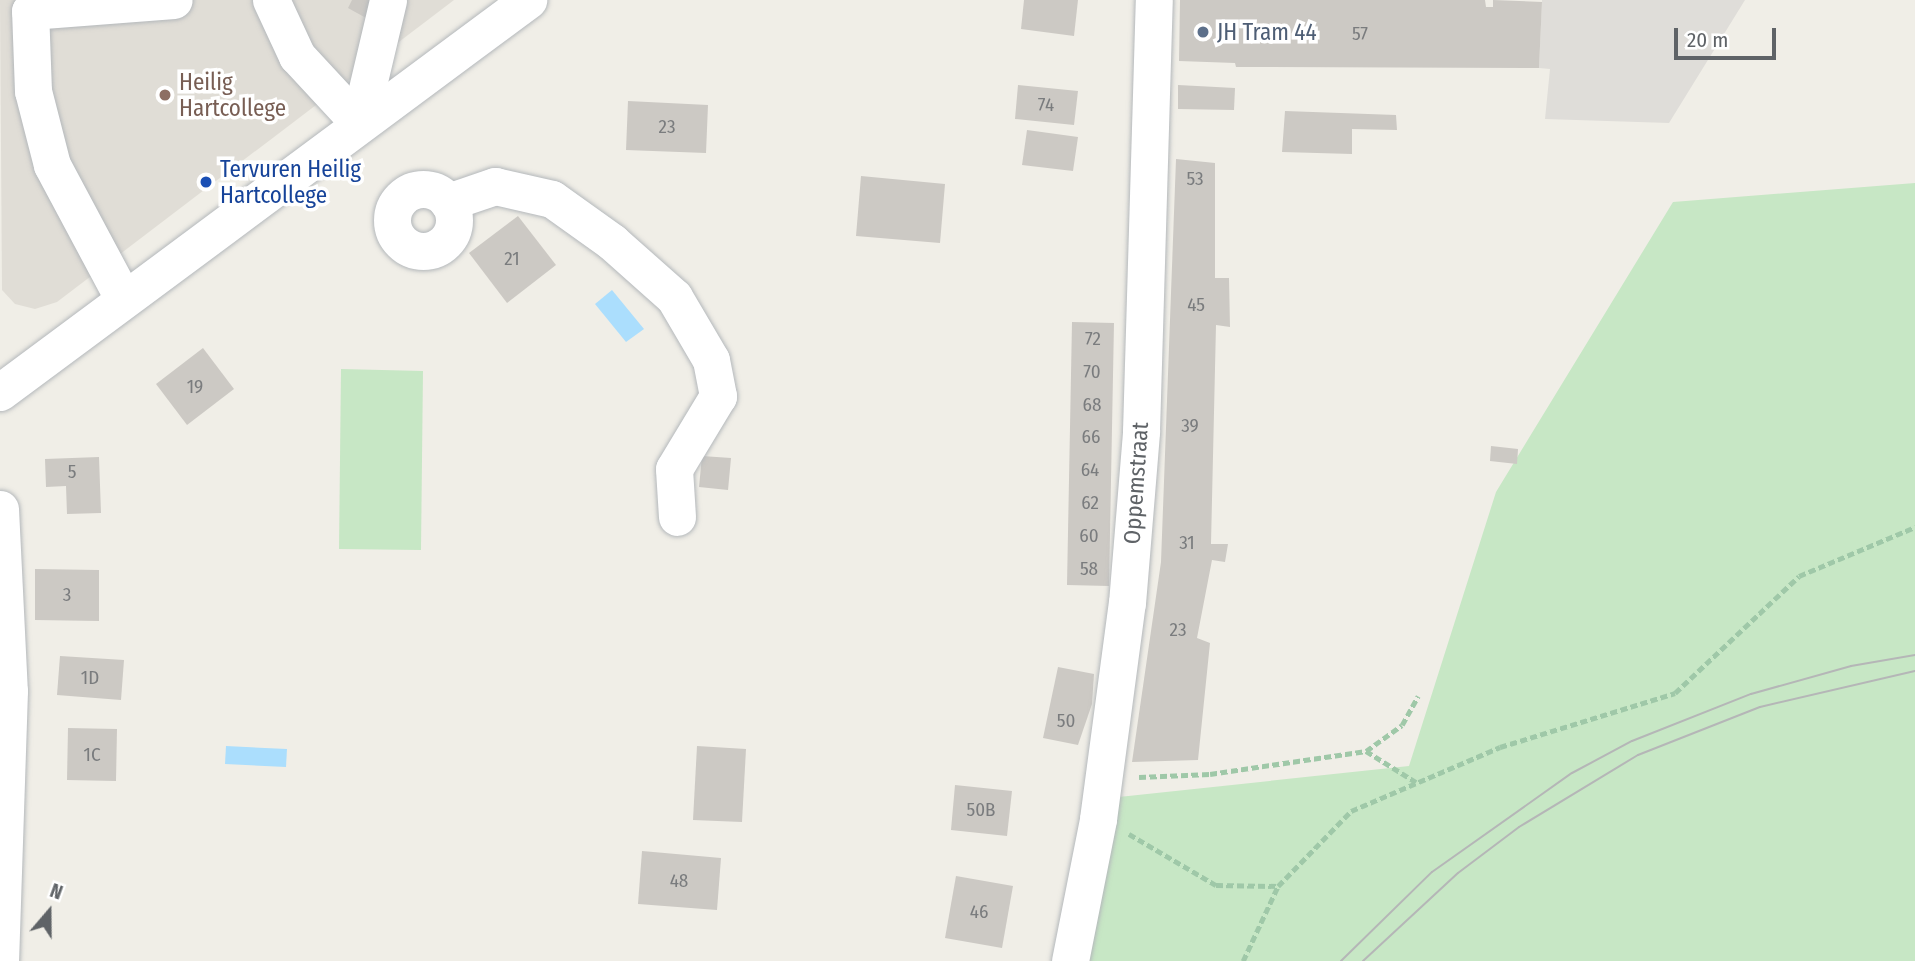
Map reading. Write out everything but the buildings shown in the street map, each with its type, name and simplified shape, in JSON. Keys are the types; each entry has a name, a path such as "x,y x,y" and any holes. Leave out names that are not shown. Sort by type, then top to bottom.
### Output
{"street":[{"path":"122,298 52,165 33,91 30,11 174,0"},
{"path":"271,0 296,56 359,123"},
{"path":"359,123 388,0"},
{"path":"0,392 122,298 528,0"},
{"name":"Oppemstraat","path":"1070,961 1098,820 1127,603 1141,431 1154,0"},
{"path":"448,202 495,186 552,199 612,242 674,297 710,360 718,396 674,469 677,517"},
{"path":"0,509 9,691 0,961"}],"path":[{"path":"1243,961 1279,886 1351,811 1500,747 1675,693 1799,576 1915,527"},
{"path":"1103,779 1210,774 1366,751 1402,725 1418,696"},
{"path":"1366,751 1417,783"},
{"path":"1098,820 1151,844 1216,885 1279,886"}],"shaded area":[{"name":"Heilig Hartcollege","path":"0,0 454,0 57,302 35,309 15,304 2,290"},
{"path":"1542,0 1745,0 1669,123 1545,119 1550,69 1539,68"}],"green space":[{"path":"1915,183 1915,961 1070,961 1100,799 1409,766 1496,492 1673,202"},
{"path":"341,369 423,371 421,550 339,549"}],"water":[{"path":"612,290 644,329 626,342 595,304"},
{"path":"226,746 287,749 286,767 225,764"}],"tram line":[{"path":"1341,961 1432,872 1572,773 1632,741 1751,694 1851,666 1915,655"},
{"path":"1363,961 1458,873 1519,827 1638,755 1760,707 1915,671"}],"place":[{"name":"JH Tram 44","path":"1203,32"},
{"name":"Heilig Hartcollege","path":"165,95"},
{"name":"Tervuren Heilig Hartcollege","path":"206,182"}]}
